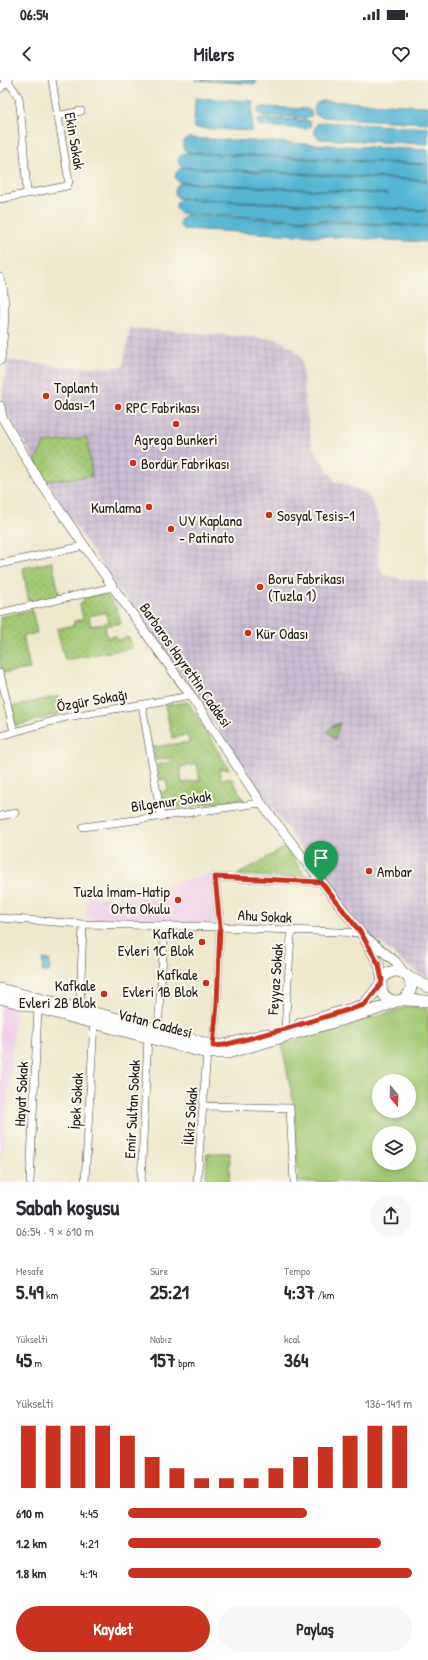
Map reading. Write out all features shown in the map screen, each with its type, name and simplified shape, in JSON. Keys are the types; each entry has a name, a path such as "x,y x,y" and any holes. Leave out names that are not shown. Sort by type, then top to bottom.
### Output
{"main road":[{"path":"428,987 406,975 394,971 385,976 381,989 385,997 398,1001 428,1001"},
{"path":"398,1001 407,998 411,990 411,985 406,975"},
{"name":"Vatan Caddesi","path":"0,989 80,1008 158,1029 210,1049 285,1029 364,1005 382,982"},
{"name":"Vatan Caddesi","path":"0,998 148,1037 228,1053 375,1010 398,1001"}],"street":[{"path":"0,89 7,80 19,98 27,194"},
{"name":"Ekin Sokak","path":"0,199 67,186 69,182 52,80"},
{"path":"57,116 81,111"},
{"path":"0,278 3,288 3,329 0,360"},
{"name":"Barbaros Hayrettin Caddesi","path":"0,406 1,415 38,479 191,696 261,802 361,933"},
{"path":"0,564 84,546"},
{"path":"0,613 113,587"},
{"path":"0,673 14,732"},
{"name":"Özgür Sokağı","path":"0,736 66,717 191,696"},
{"path":"142,705 161,816"},
{"name":"Bilgenur Sokak","path":"83,827 261,802"},
{"path":"0,816 15,813"},
{"name":"İlkiz Sokak","path":"197,1182 210,1049 217,1004 220,927 215,877 321,882"},
{"name":"Ahu Sokak","path":"0,918 83,924 165,925 361,933"},
{"path":"80,1008 83,924"},
{"path":"158,1029 165,925"},
{"name":"Feyyaz Sokak","path":"285,1029 291,936 294,931"},
{"path":"361,933 396,962 406,975"},
{"path":"361,933 379,965 382,982"},
{"name":"Hayat Sokak","path":"30,1182 38,1008"},
{"name":"İpek Sokak","path":"86,1182 94,1022"},
{"name":"Emir Sultan Sokak","path":"141,1182 148,1037"},
{"path":"204,1106 290,1108 294,1182"}],"shaded area":[{"path":"130,328 277,339 294,349 300,356 303,363 305,403 312,446 335,481 368,494 379,519 378,562 383,574 404,580 428,581 428,980 405,964 356,922 334,894 240,763 194,691 115,585 68,515 9,417 2,402 7,360 68,367 123,367"},
{"path":"210,874 215,923 86,919 87,896 119,898"},
{"path":"0,1005 16,1009 2,1160 0,1160"}],"green space":[{"path":"87,438 92,476 47,481 35,462 44,443"},
{"path":"52,562 60,597 29,603 23,568"},
{"path":"105,593 117,609 121,623 105,626 107,638 115,636 117,640 129,637 132,648 65,660 57,629 74,625 74,621 83,619 80,604 84,603 83,598","holes":["106,612 109,622 91,626 89,616"]},
{"path":"32,610 37,633 23,636 30,669 2,673 0,664 0,617"},
{"path":"59,696 59,714 16,726 11,707"},
{"path":"188,702 229,769 219,769 221,779 232,779 243,799 165,809 162,792 168,790 166,779 160,780 157,765 171,762 171,758 155,760 153,747 190,742 186,735 172,738 165,705","holes":["197,764 200,780 182,783 180,767"]},
{"path":"340,723 335,740 327,731 332,726"},
{"path":"285,847 307,878 237,875"},
{"path":"410,1006 428,1009 428,1182 298,1182 294,1105 282,1045"},
{"path":"207,1153 230,1153 229,1182 206,1182"}],"water":[{"path":"194,80 256,80 256,84"},
{"path":"195,98 253,101 252,131 194,128"},
{"path":"323,101 428,106 428,123 320,117 315,114 314,108 317,103"},
{"path":"263,107 307,109 311,111 312,115 307,118 259,114 258,110"},
{"path":"262,118 306,120 310,122 311,126 306,129 261,126 257,121"},
{"path":"323,122 428,128 428,144 320,139 315,135 314,130 317,124"},
{"path":"189,138 428,150 428,164 187,152 183,148 183,142"},
{"path":"185,153 428,165 428,180 182,167 178,160 180,156"},
{"path":"182,168 428,181 428,210 178,198 174,192 177,186 181,183 389,194 179,182 175,177 178,171"},
{"path":"182,199 428,211 428,226 180,213 176,205 178,201"},
{"path":"186,215 428,227 428,242 183,229 179,224 182,218"},
{"path":"43,959 50,960 49,972 42,972"}],"place":[{"name":"Toplantı Odası-1","path":"46,396"},
{"name":"RPC Fabrikası","path":"118,407"},
{"name":"Agrega Bunkeri","path":"176,424"},
{"name":"Bordür Fabrikası","path":"133,463"},
{"name":"Kumlama","path":"149,507"},
{"name":"Sosyal Tesis-1","path":"269,515"},
{"name":"UV Kaplana - Patinato","path":"171,529"},
{"name":"Boru Fabrikası (Tuzla 1)","path":"260,587"},
{"name":"Kür Odası","path":"248,633"},
{"name":"Ambar","path":"369,871"},
{"name":"Tuzla İmam-Hatip Orta Okulu","path":"178,900"},
{"name":"Kafkale Evleri 1C Blok","path":"202,942"},
{"name":"Kafkale Evleri 1B Blok","path":"206,983"},
{"name":"Kafkale Evleri 2B Blok","path":"104,994"}],"route":[{"path":"215,877 321,882 361,933 379,965 382,980 381,984 364,1005 285,1029 224,1045 213,1046 217,1004 220,927 215,877"}]}
